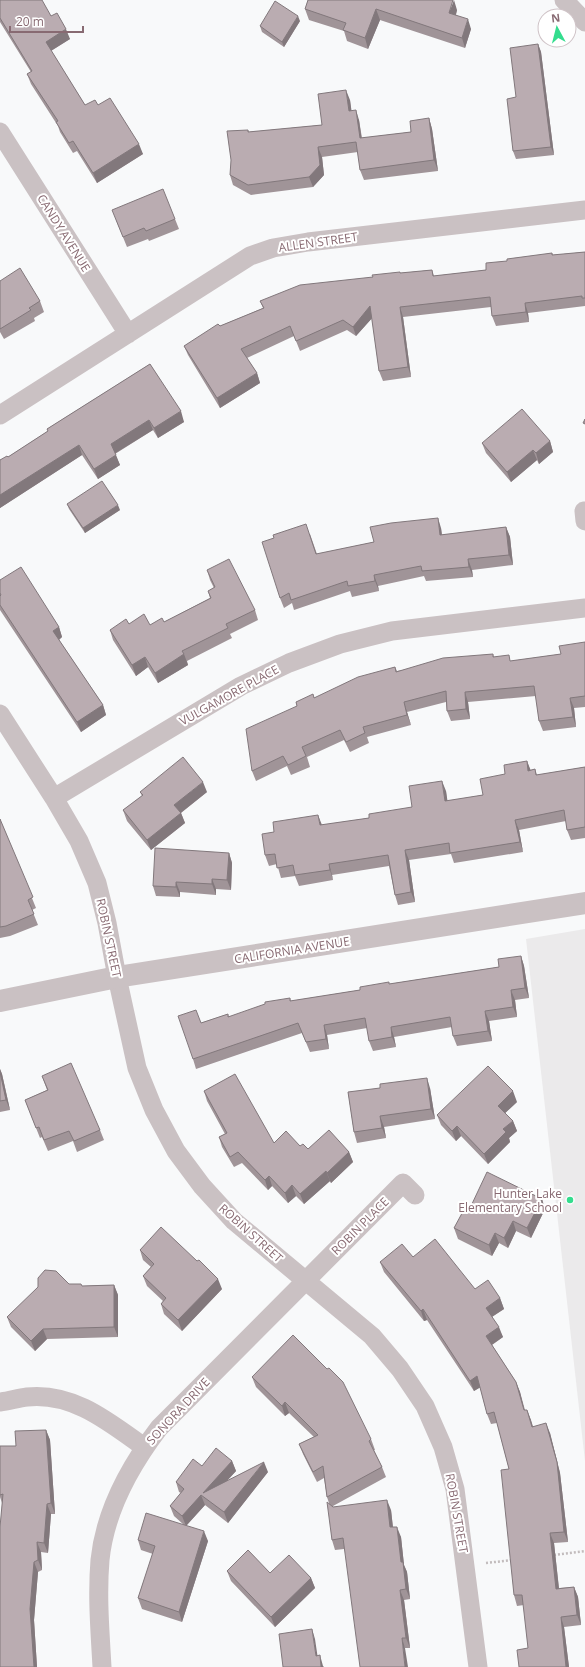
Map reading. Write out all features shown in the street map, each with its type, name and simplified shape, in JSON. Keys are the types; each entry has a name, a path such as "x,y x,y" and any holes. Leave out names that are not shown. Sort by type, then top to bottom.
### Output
{"street":[{"path":"564,0 585,22"},
{"name":"CANDY AVENUE","path":"0,132 128,334"},
{"name":"ALLEN STREET","path":"0,415 250,256 273,248 288,245 585,210"},
{"name":"VULGAMORE PLACE","path":"54,798 241,686 289,662 332,647 392,631 585,608"},
{"name":"ROBIN STREET","path":"0,714 54,798 79,841 97,883 107,923 116,977 138,1068 154,1110 176,1151 202,1186 234,1221 372,1336 400,1369 424,1406 443,1447 455,1488 466,1564 478,1667"},
{"name":"CALIFORNIA AVENUE","path":"0,1001 116,977 585,903"},
{"name":"ROBIN PLACE","path":"306,1280 403,1183 415,1195"},
{"name":"SONORA DRIVE","path":"102,1667 98,1599 100,1559 109,1520 122,1485 144,1447 159,1428 306,1280"},
{"path":"0,1402 28,1397 51,1398 73,1403 97,1414 144,1447"}],"path":[{"path":"547,1555 585,1551"},
{"path":"466,1564 517,1559"}],"shaded area":[{"name":"Hunter Lake Elementary School","path":"585,929 585,1461 526,939"}],"building":[{"path":"0,0 42,0 51,16 57,13 66,29 46,42 85,105 95,100 98,105 110,98 139,144 93,173 73,141 69,143 56,122 58,121 27,74 32,71 0,18"},
{"path":"308,0 453,0 449,13 468,19 462,38 376,9 365,38 343,30 346,23 305,9"},
{"path":"275,1 298,16 282,42 260,26"},
{"path":"537,44 551,147 513,151 507,99 516,97 510,48"},
{"path":"346,90 349,111 356,110 360,138 411,132 410,121 429,118 434,160 360,170 356,142 318,147 320,165 309,177 248,185 230,175 231,160 227,131 248,130 248,132 322,125 318,94"},
{"path":"163,189 175,219 146,231 144,228 123,237 112,210"},
{"path":"585,252 585,298 582,298 582,296 525,303 526,312 492,316 490,297 400,307 408,367 379,371 370,306 353,327 343,320 296,341 290,326 241,349 257,373 217,398 184,346 218,324 220,326 264,308 260,301 300,285 373,277 372,275 400,272 432,270 433,276 486,270 486,263 507,261 507,259 552,253 552,255"},
{"path":"20,268 40,301 29,308 31,310 0,329 0,281"},
{"path":"150,364 181,411 154,428 149,420 111,444 116,455 94,469 79,445 0,495 0,460 7,456 8,457 48,431 47,429"},
{"path":"522,409 550,441 536,453 533,450 507,472 482,443"},
{"path":"102,481 118,505 83,528 67,504"},
{"path":"438,518 440,535 506,527 509,555 468,559 469,567 422,571 421,566 374,575 375,581 348,586 347,581 291,600 289,593 280,598 262,542 274,538 273,535 306,524 316,554 374,542 370,527 391,523"},
{"path":"229,559 255,610 226,624 228,628 182,651 184,654 155,673 145,657 132,665 110,630 126,619 129,624 144,614 150,625 162,618 164,622 211,598 208,591 215,587 207,570"},
{"path":"21,567 59,627 53,631 103,705 77,722 0,605 0,580"},
{"path":"585,642 585,696 570,698 573,717 539,721 534,686 465,692 466,709 447,711 446,691 404,702 407,715 363,727 365,733 346,742 340,730 302,747 306,756 288,765 283,756 252,771 246,729 297,706 296,702 313,694 314,698 358,677 395,667 396,672 443,658 493,654 493,657 509,655 510,661 561,654 559,646"},
{"path":"183,757 203,782 174,805 181,813 147,840 123,810 143,795 140,792"},
{"path":"527,761 528,771 535,769 536,775 585,767 585,827 567,830 564,810 515,820 520,842 450,853 449,843 405,850 411,892 395,895 388,855 329,864 330,870 295,875 293,865 277,868 275,854 265,855 262,834 274,832 273,822 318,815 320,825 369,818 369,814 412,807 409,786 442,781 445,801 483,795 480,779 505,774 504,765"},
{"path":"0,819 33,897 28,900 34,914 6,926 0,927"},
{"path":"155,848 229,853 227,880 212,879 212,884 176,882 176,887 153,886"},
{"path":"521,956 525,988 511,990 513,1007 485,1011 488,1031 453,1036 450,1017 391,1027 392,1037 369,1041 365,1018 324,1025 326,1039 306,1042 298,1023 193,1059 178,1016 196,1010 201,1023 228,1014 228,1017 265,1004 265,1002 290,998 290,1001 360,990 360,987 389,982 389,984 499,967 498,959"},
{"path":"71,1063 100,1130 74,1141 69,1131 44,1140 39,1127 36,1128 25,1100 48,1090 42,1076"},
{"path":"488,1066 513,1091 498,1106 513,1121 503,1129 506,1132 484,1154 457,1126 452,1131 437,1115"},
{"path":"0,1072 6,1100 0,1101"},
{"path":"235,1074 274,1143 286,1131 300,1146 303,1144 308,1149 329,1130 349,1152 327,1173 326,1171 300,1194 292,1185 285,1193 269,1176 265,1180 238,1152 230,1157 219,1137 227,1133 204,1091"},
{"path":"427,1078 431,1109 380,1116 382,1128 354,1132 348,1092 380,1088 380,1084"},
{"path":"487,1172 542,1199 527,1228 513,1221 504,1238 495,1233 489,1245 454,1228 467,1204 471,1206"},
{"path":"161,1227 197,1261 199,1260 218,1279 178,1320 161,1304 166,1298 143,1276 154,1264 140,1250"},
{"path":"435,1239 475,1289 488,1280 500,1298 486,1308 499,1327 486,1336 516,1382 524,1410 527,1410 532,1427 546,1423 557,1462 564,1532 550,1533 556,1589 574,1587 577,1615 561,1617 566,1667 519,1667 517,1650 528,1648 522,1595 514,1595 501,1470 509,1469 494,1412 487,1414 477,1376 470,1381 423,1309 421,1311 380,1262 402,1244 413,1257"},
{"path":"45,1270 56,1271 69,1284 81,1284 82,1286 114,1285 114,1327 43,1329 31,1341 7,1317 38,1287 38,1278"},
{"path":"293,1335 327,1369 329,1368 343,1382 371,1439 369,1441 382,1467 327,1497 323,1466 313,1472 299,1444 318,1435 285,1402 282,1406 252,1377"},
{"path":"46,1430 51,1503 47,1504 44,1543 37,1542 38,1560 34,1562 30,1609 34,1667 0,1667 0,1527 3,1494 0,1495 0,1446 16,1446 15,1431"},
{"path":"216,1448 232,1461 203,1493 264,1462 224,1512 201,1495 182,1516 170,1506 184,1489 176,1482 193,1459 202,1466"},
{"path":"387,1500 390,1527 397,1527 406,1589 400,1590 406,1638 402,1638 405,1667 360,1667 343,1538 332,1540 327,1502 333,1507"},
{"path":"146,1513 204,1531 179,1612 138,1598 155,1546 138,1540"},
{"path":"248,1550 270,1573 289,1555 311,1578 271,1617 227,1571"},
{"path":"312,1629 316,1656 320,1655 321,1667 283,1667 279,1634"}],"place":[{"name":"Hunter Lake Elementary School","path":"570,1200"}]}
